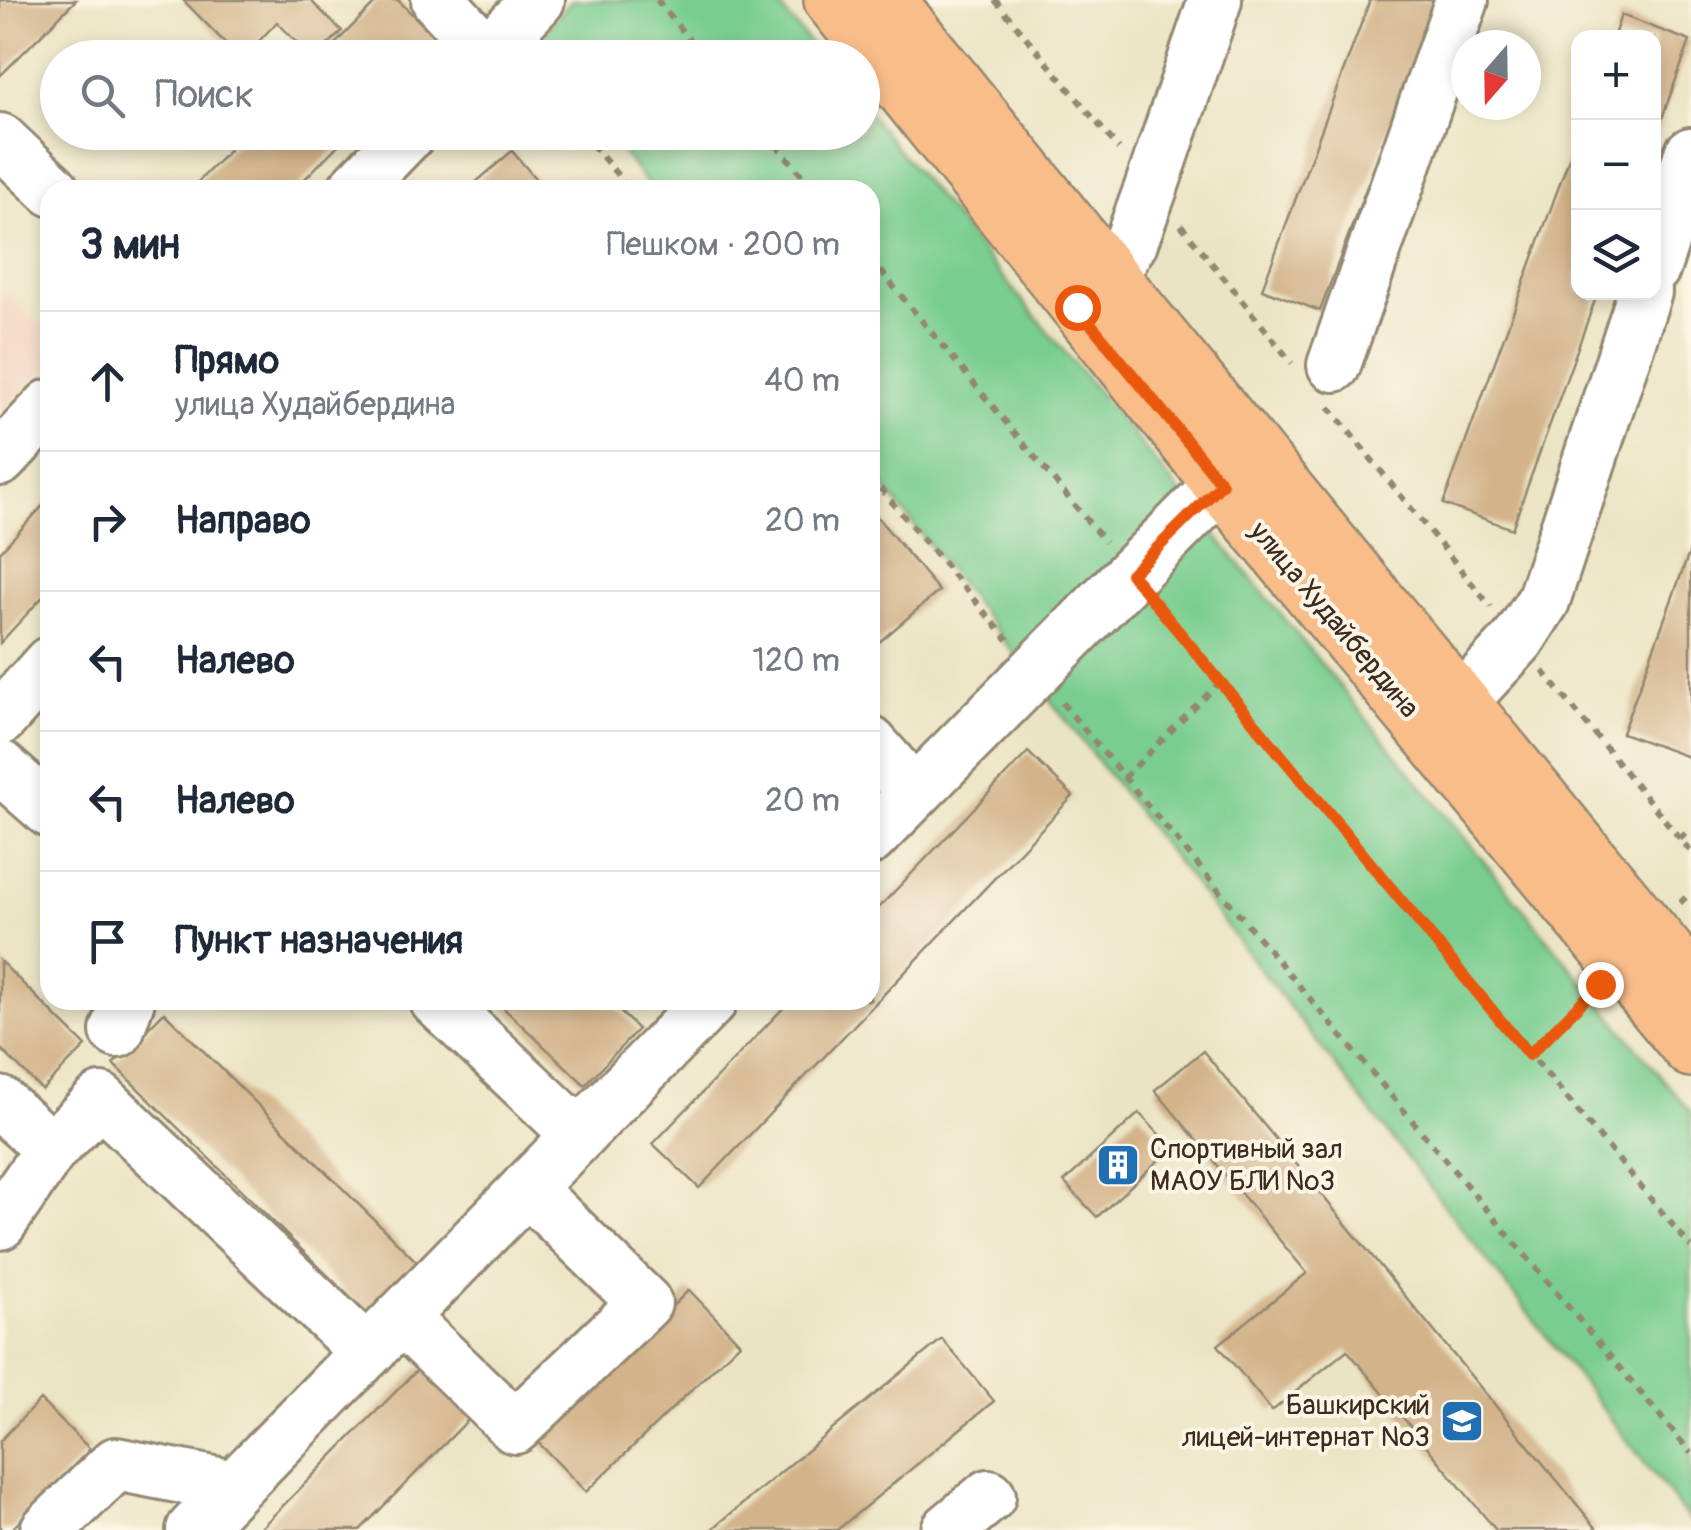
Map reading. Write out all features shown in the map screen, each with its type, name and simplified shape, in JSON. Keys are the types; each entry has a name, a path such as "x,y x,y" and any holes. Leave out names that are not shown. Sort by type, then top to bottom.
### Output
{"main road":[{"name":"улица Худайбердина","path":"832,0 868,40"},
{"name":"улица Худайбердина","path":"888,0 1094,291"},
{"name":"улица Худайбердина","path":"880,53 1094,291 1444,717 1691,1049"},
{"name":"улица Худайбердина","path":"1444,717 1691,982"}],"lane":[{"path":"438,0 471,40"},
{"path":"499,40 538,0"},
{"path":"1094,291 1131,242 1215,0"},
{"path":"1318,379 1462,0"},
{"path":"0,140 42,180"},
{"path":"375,180 397,150"},
{"path":"1661,246 1691,154"},
{"path":"1444,717 1518,640 1543,601 1642,300"},
{"path":"0,459 40,417"},
{"path":"880,828 1239,469"},
{"path":"0,718 40,674"},
{"path":"880,755 914,794"},
{"path":"0,767 40,802"},
{"path":"447,1010 579,1135"},
{"path":"192,1530 702,1010"},
{"path":"0,1222 51,1149 101,1100 384,1334 515,1427 644,1303 527,1188"},
{"path":"0,1103 51,1149"},
{"path":"47,1530 116,1464 234,1488"},
{"path":"948,1530 989,1496"}],"path":[{"path":"656,0 689,40"},
{"path":"996,0 1151,188 1318,379 1518,640 1691,852"},
{"path":"597,150 622,180"},
{"path":"781,150 806,180"},
{"path":"880,270 1691,1247"},
{"path":"880,488 1691,1453"},
{"path":"1124,778 1220,682"},
{"path":"1680,839 1691,828"},
{"path":"1529,1055 1600,984"}],"shaded area":[{"path":"0,288 40,325 40,373 0,413"}],"green space":[{"path":"572,0 774,0 807,40 539,40"},
{"path":"880,128 1691,1113 1691,1522 880,482 880,180 644,180 620,150 880,150"}],"building":[{"path":"0,0 76,0 0,76"},
{"path":"183,0 310,0 342,31 333,40 294,40 277,22 260,40 222,40"},
{"path":"378,0 398,0 438,40 339,40"},
{"path":"1370,0 1437,0 1320,311 1262,289"},
{"path":"1621,15 1661,30 1616,30"},
{"path":"1661,30 1690,41 1661,121"},
{"path":"229,150 333,150 304,180 200,180"},
{"path":"512,151 537,180 479,180"},
{"path":"1571,153 1571,300 1595,300 1512,529 1443,504"},
{"path":"40,509 40,600 0,643 0,552"},
{"path":"880,520 939,591 880,641"},
{"path":"1691,548 1691,758 1622,733"},
{"path":"1028,752 1073,796 880,998 880,907"},
{"path":"0,961 40,1001 40,1010 50,1010 86,1046 42,1090 0,1048"},
{"path":"506,1010 618,1010 638,1029 585,1085"},
{"path":"781,1010 869,1010 699,1188 653,1144"},
{"path":"164,1012 421,1266 370,1317 113,1064"},
{"path":"1203,1051 1598,1530 1496,1530 1347,1350 1272,1411 1218,1345 1307,1273 1155,1090"},
{"name":"Спортивный зал МАОУ БЛИ №3","path":"1139,1113 1172,1148 1097,1217 1064,1182"},
{"path":"689,1290 740,1343 586,1492 535,1439"},
{"path":"942,1339 994,1401 837,1530 711,1530"},
{"path":"421,1366 472,1416 360,1530 259,1530"},
{"path":"40,1400 90,1449 11,1530 0,1530 0,1441"}],"place":[{"name":"Спортивный зал МАОУ БЛИ №3","path":"1118,1165"},
{"name":"Башкирский лицей-интернат №3","path":"1462,1421"}],"route":[{"path":"1077,307 1222,484 1131,574 1529,1055 1600,984"}]}
